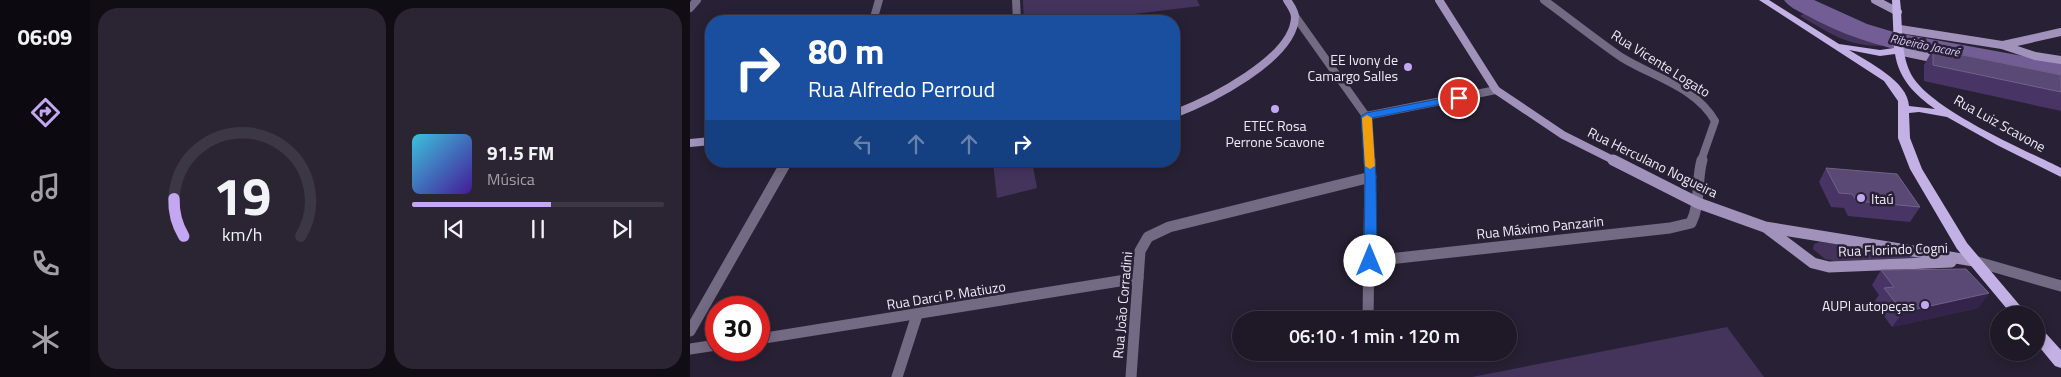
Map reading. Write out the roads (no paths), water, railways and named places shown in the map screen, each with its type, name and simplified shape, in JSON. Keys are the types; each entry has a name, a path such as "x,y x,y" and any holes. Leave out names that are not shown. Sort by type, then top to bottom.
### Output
{"main road":[{"path":"1180,112 1211,100 1234,87 1277,50 1292,31 1295,16 1287,0"},
{"name":"Rua Herculano Nogueira","path":"1439,0 1496,90 1562,135 1698,203 1765,227 1974,261"},
{"path":"1763,0 1888,79 1903,100 1904,138 1916,169 1942,215 1974,261 2013,306"},
{"path":"1875,0 1898,12"},
{"name":"Rua Luiz Scavone","path":"1896,0 1899,31 1898,49 1906,76 1917,90 1956,118 2061,173"},
{"path":"1899,31 2002,45 2035,56 2061,60"},
{"path":"2002,45 2061,32"},
{"path":"1828,41 1852,49 1880,53 1898,49 1946,61"},
{"path":"1903,110 1936,111 1956,118"},
{"path":"690,144 705,142"},
{"name":"Rua Florindo Cogni","path":"1765,227 1797,249 1813,263 1829,267 1974,261"},
{"path":"1797,249 1798,244 1802,240 1821,236"},
{"path":"2045,342 2061,360"}],"street":[{"path":"690,8 697,0"},
{"path":"875,15 879,0"},
{"path":"1016,0 1017,15"},
{"name":"Rua Vicente Logato","path":"1544,0 1628,62 1698,100 1708,109 1715,121 1698,176 1698,203"},
{"path":"1295,16 1366,116 1371,177 1368,311"},
{"path":"1366,116 1496,90"},
{"path":"690,331 784,167"},
{"name":"Rua João Corradini","path":"1130,377 1140,251 1148,237 1169,227 1371,177"},
{"name":"Rua Máximo Panzarin","path":"1370,261 1670,228 1691,223 1698,203"},
{"path":"1974,261 2061,286"},
{"name":"Rua Darci P. Matiuzo","path":"770,337 1138,278"},
{"path":"897,377 917,315"},
{"path":"690,349 705,347"}],"waterway":[{"name":"Ribeirão Jacaré","path":"1796,0 1826,16 1890,39 1924,47 2061,71"}],"place":[{"name":"EE Ivony de Camargo Salles","path":"1408,67"},
{"name":"ETEC Rosa Perrone Scavone","path":"1275,109"},
{"name":"Itaú","path":"1861,198"},
{"name":"AUPI autopeças","path":"1925,305"}]}
